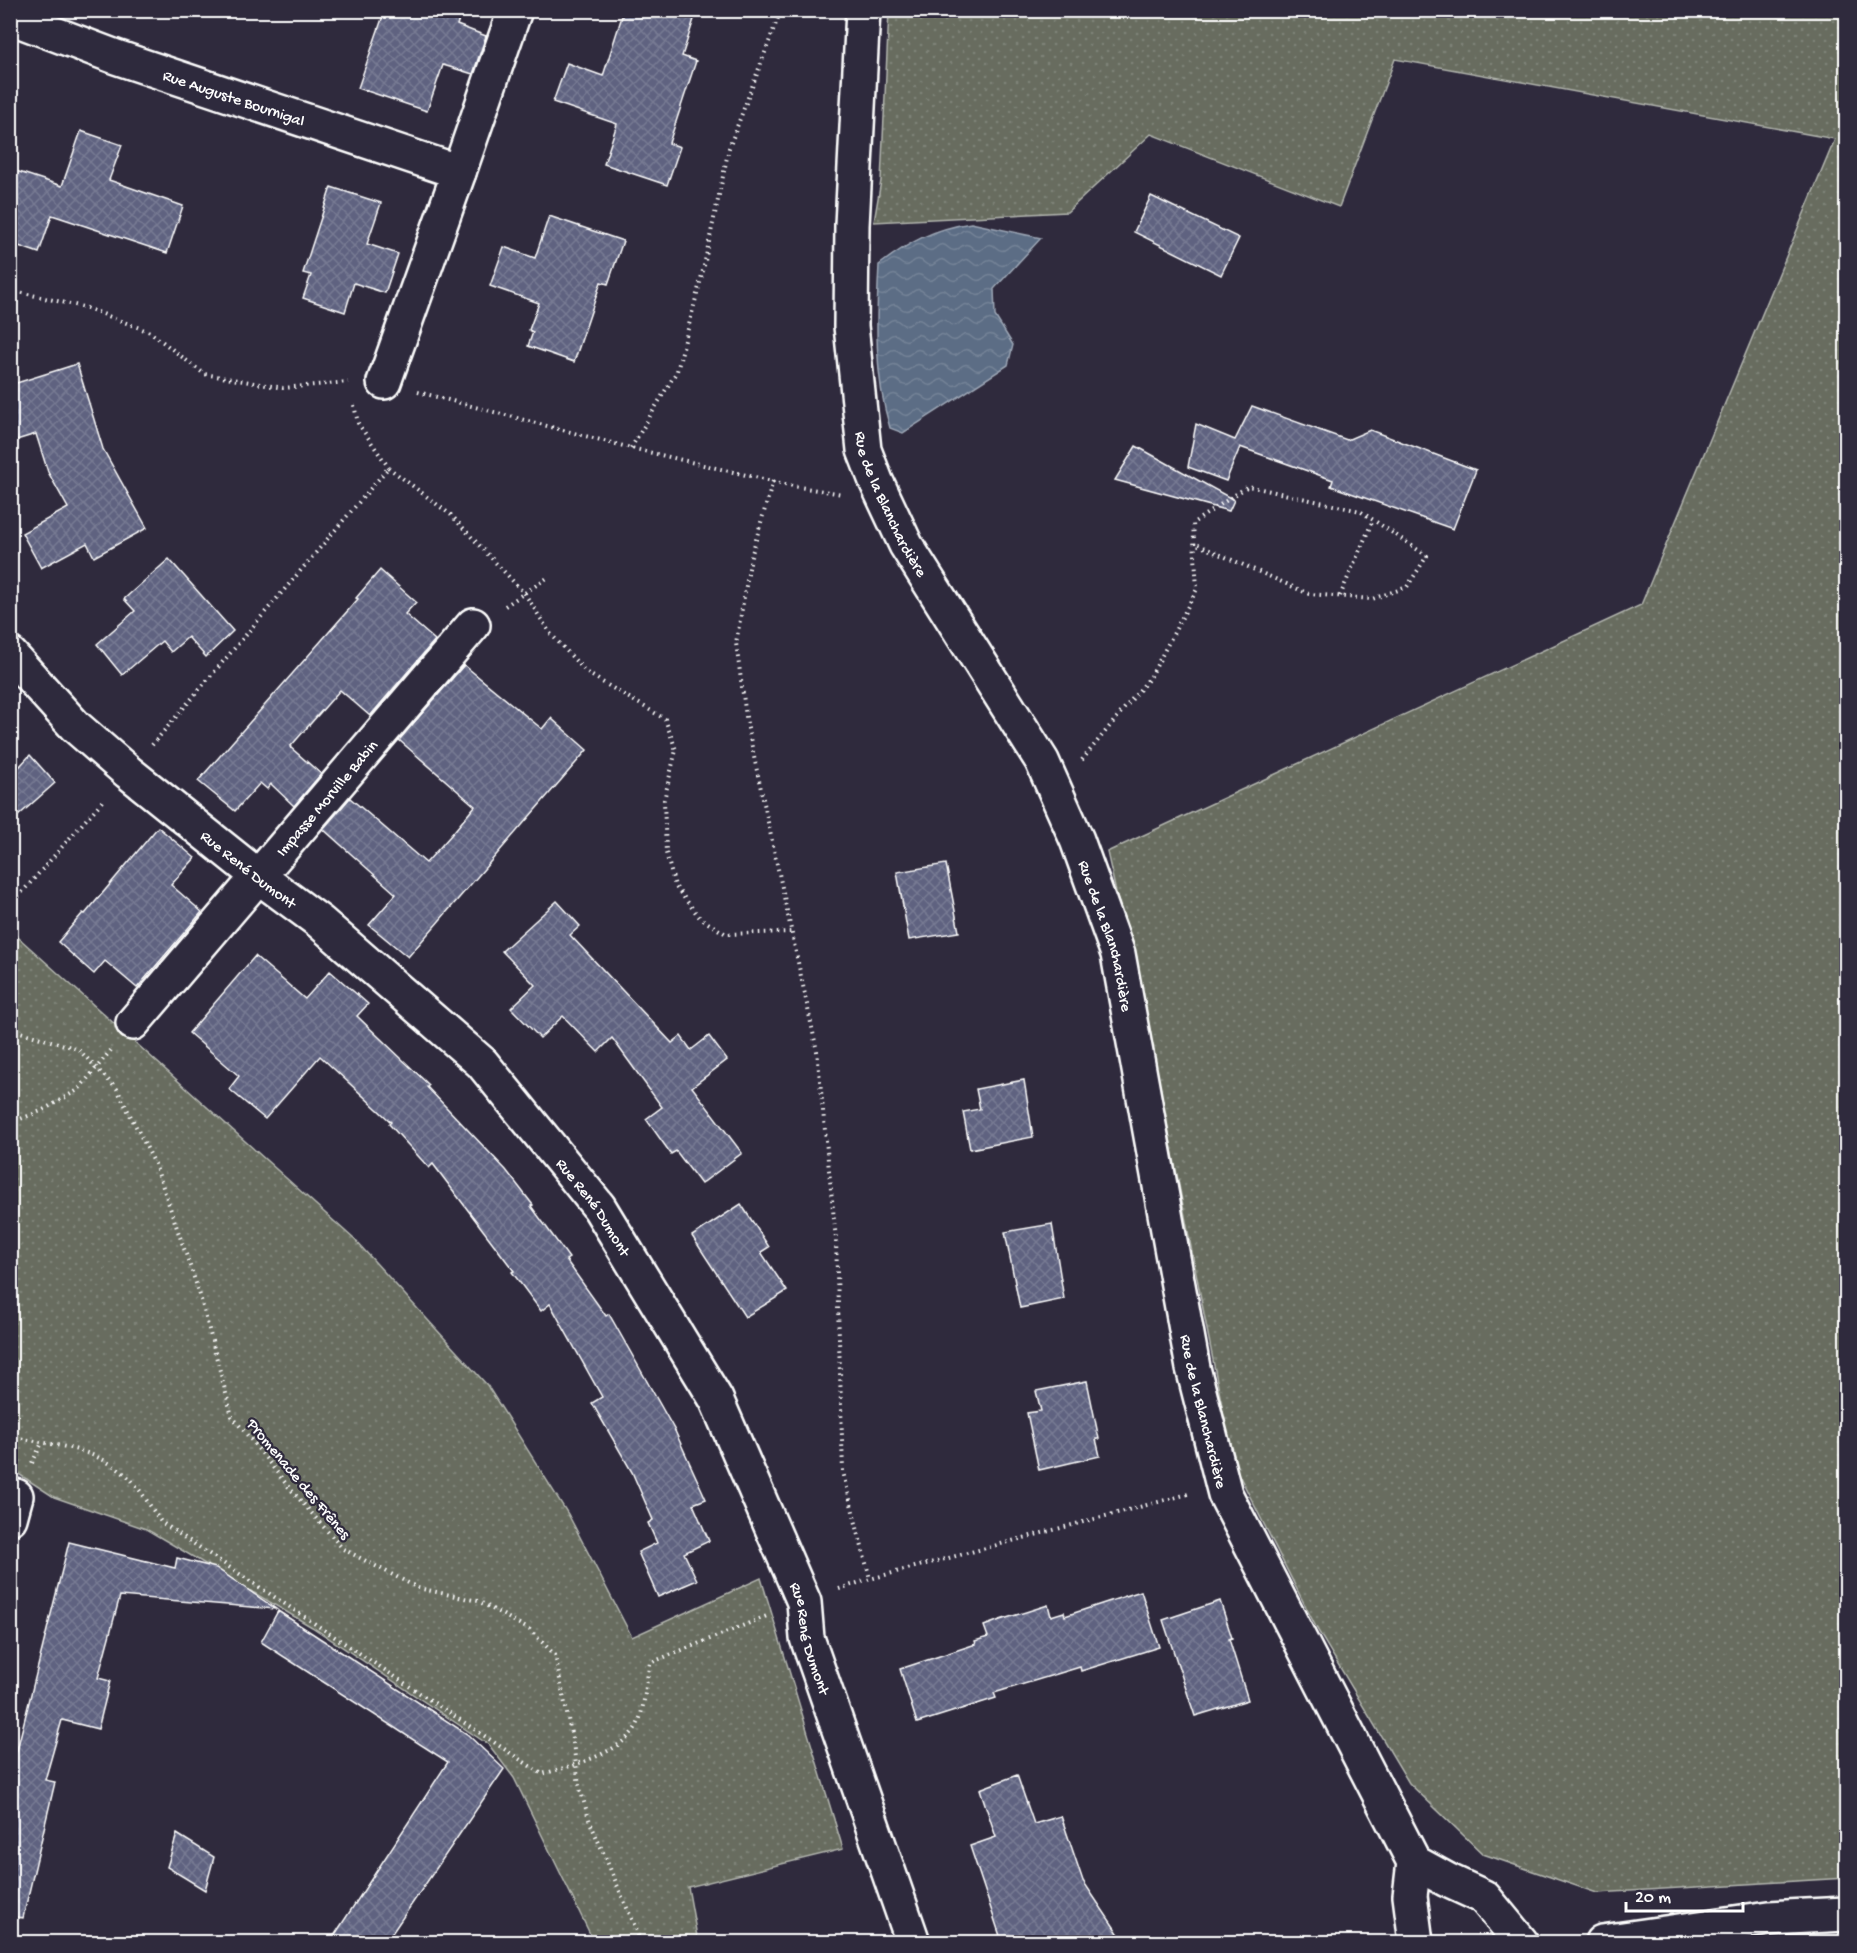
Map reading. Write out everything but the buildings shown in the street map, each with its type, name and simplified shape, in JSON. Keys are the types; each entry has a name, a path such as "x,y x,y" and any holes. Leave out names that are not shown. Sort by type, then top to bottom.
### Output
{"street":[{"path":"384,382 515,10"},
{"name":"Rue de la Blanchardière","path":"863,10 852,225 851,326 864,450 906,545 1042,761 1077,840 1118,954 1193,1368 1225,1494 1414,1862"},
{"name":"Rue Auguste Bournigal","path":"10,17 117,57 459,172"},
{"name":"Impasse Morville Babin","path":"133,1023 473,625"},
{"name":"Rue René Dumont","path":"10,654 75,726 128,772 259,877 320,922 482,1064 599,1207 717,1399 804,1602 807,1638 913,1942"},
{"path":"1416,1942 1410,1896 1414,1862 1484,1897 1521,1942"},
{"path":"1602,1942 1769,1918 1846,1914"}],"path":[{"path":"631,448 677,371 702,275 729,148 781,10"},
{"path":"10,292 19,292 87,308 150,332 204,374 283,388 350,382 352,392"},
{"path":"384,382 631,448 773,482 842,495 876,481"},
{"path":"354,402 358,423 388,468 451,515 525,594 550,633 587,673 665,719 676,750 664,800 666,853 675,886 700,918 726,934 791,932"},
{"path":"10,906 388,468"},
{"path":"773,482 751,557 736,643 747,724 817,1051 836,1239 843,1472 870,1579"},
{"path":"1056,790 1151,676 1197,589 1194,543 1193,523 1248,486 1360,511 1427,556 1407,587 1372,599 1309,594 1194,543"},
{"path":"1340,596 1373,520"},
{"path":"525,594 547,578"},
{"path":"10,1123 41,1111 78,1090 133,1023"},
{"name":"Promenade des Frênes","path":"10,1029 78,1049 117,1089 155,1164 199,1292 232,1416 287,1485 343,1549 418,1588 478,1601 530,1630 555,1655 579,1785 590,1822 637,1931 639,1942"},
{"path":"10,1436 76,1449 107,1460 130,1479 161,1522 542,1774 577,1765 627,1738 639,1721 650,1663 804,1602 870,1579 1223,1484"}],"green space":[{"path":"889,11 1846,11 1846,1878 1597,1893 1483,1854 1409,1783 1317,1629 1233,1463 1163,1103 1107,852 1641,605 1835,139 1395,59 1339,207 1151,134 1067,212 874,222 881,181"},
{"path":"10,930 355,1240 487,1385 568,1514 632,1637 761,1578 843,1849 688,1887 698,1942 594,1942 514,1778 489,1745 312,1627 146,1529 54,1497 11,1469"}],"water":[{"path":"971,223 1041,238 994,289 995,316 1013,345 1008,365 903,433 890,428 881,388 877,327 879,265 922,238 945,229"}]}
